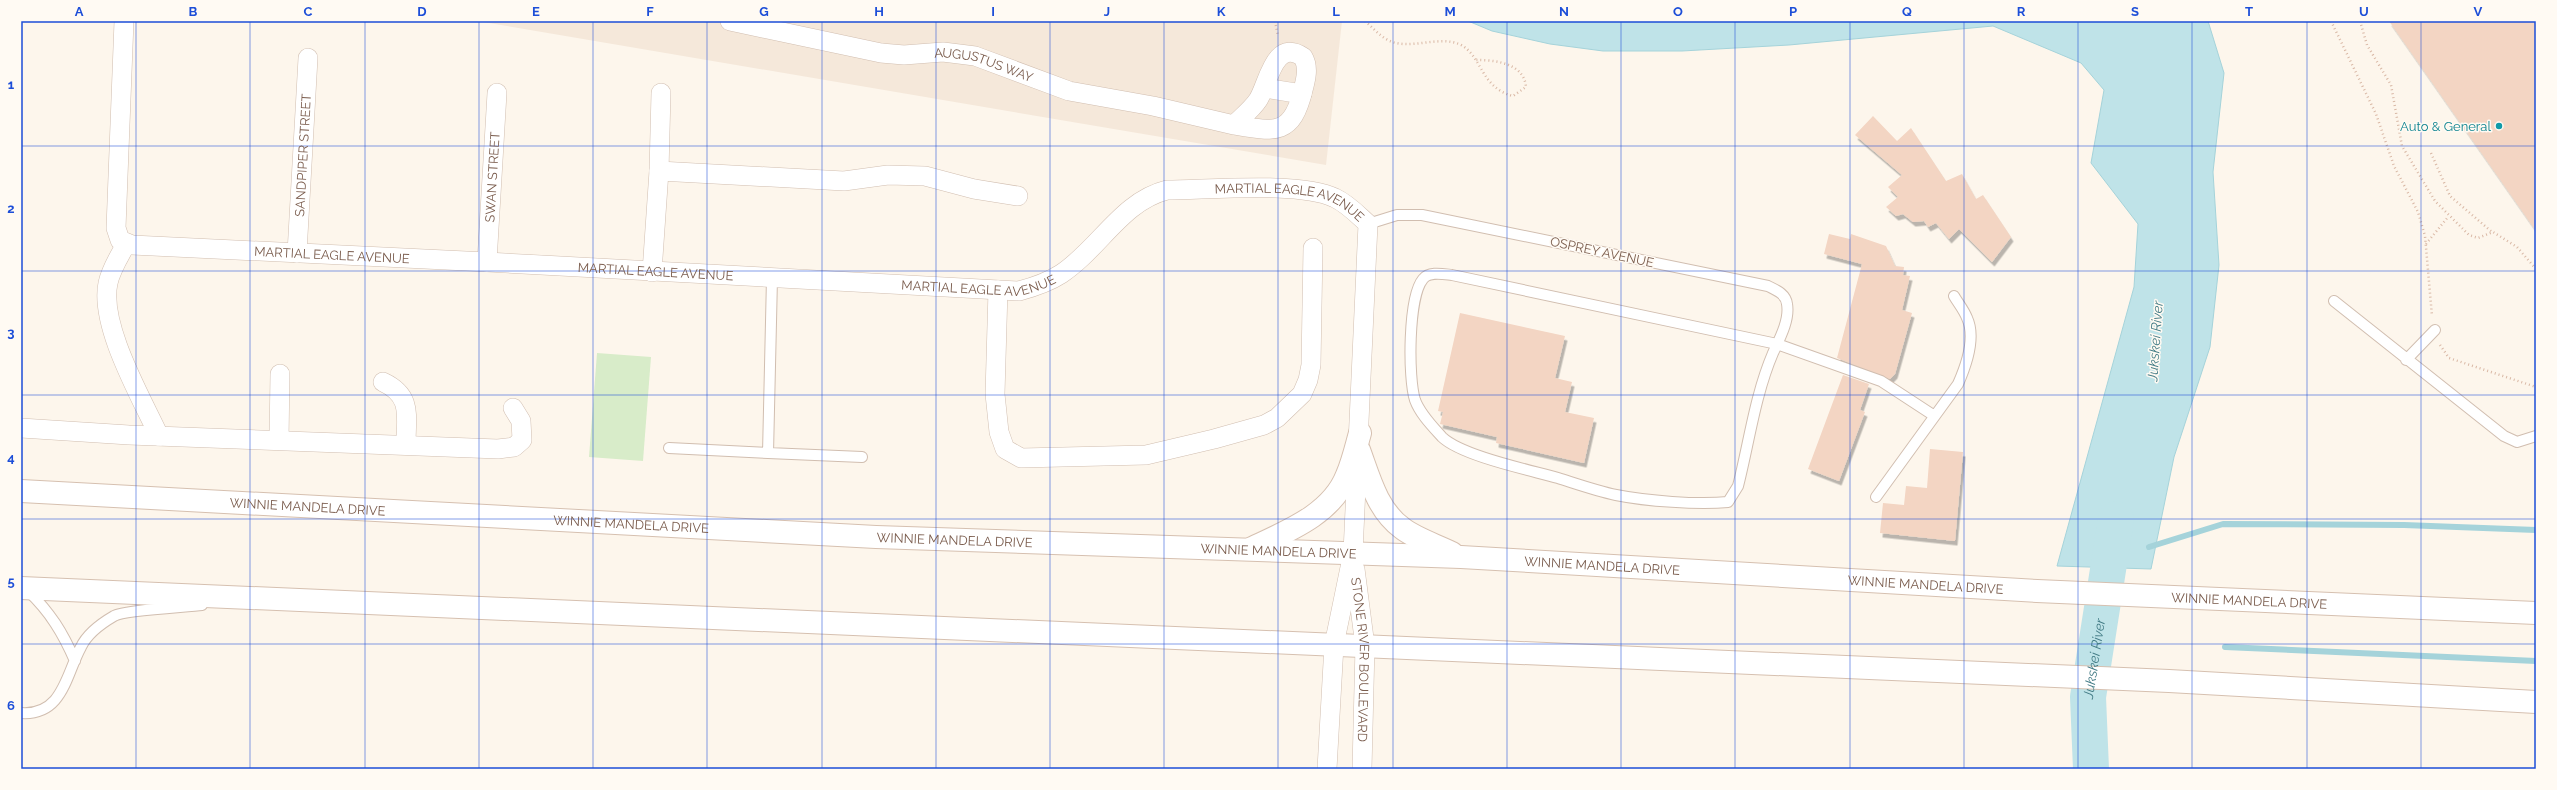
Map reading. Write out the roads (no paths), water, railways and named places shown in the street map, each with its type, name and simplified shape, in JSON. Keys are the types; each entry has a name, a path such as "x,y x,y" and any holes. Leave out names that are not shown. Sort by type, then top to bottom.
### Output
{"main road":[{"path":"1248,550 1303,522 1324,508 1340,490 1359,441"},
{"path":"1359,441 1378,500 1392,519 1412,534 1461,558"},
{"name":"WINNIE MANDELA DRIVE","path":"21,491 876,537 1353,553 2173,598 2536,613"},
{"path":"23,588 2169,681 2536,702"}],"street":[{"path":"124,21 116,228 120,240 126,244 110,274 107,310 112,332 159,436"},
{"name":"AUGUSTUS WAY","path":"730,21 881,53 904,55 943,52 975,56 1069,91 1153,106 1234,125 1266,131 1286,126 1293,118 1302,94 1307,70 1305,60 1299,54 1293,52 1284,53 1278,58 1272,65 1265,88 1257,101 1234,125"},
{"name":"SANDPIPER STREET","path":"296,253 308,58"},
{"path":"1265,88 1302,94"},
{"name":"SWAN STREET","path":"487,262 497,93"},
{"path":"652,272 659,171 661,93"},
{"path":"659,171 844,181 888,176 925,176 974,189 1018,196"},
{"name":"MARTIAL EAGLE AVENUE","path":"126,244 1019,291 1039,286 1062,274 1135,205 1153,194 1168,190 1302,189 1334,198 1348,206 1368,224"},
{"path":"1353,553 1368,224"},
{"path":"998,290 995,394 998,432 1005,449 1021,458 1146,455 1179,449 1264,425 1277,418 1302,394 1311,365 1313,248"},
{"path":"279,440 280,374"},
{"path":"382,382 401,393 404,401 406,445"},
{"path":"21,428 159,436 498,449 514,447 522,440 521,421 513,408"},
{"name":"STONE RIVER BOULEVARD","path":"1327,769 1334,645 1353,553"},
{"name":"STONE RIVER BOULEVARD","path":"1353,553 1365,646 1362,769"}],"lane":[{"name":"OSPREY AVENUE","path":"1368,224 1397,215 1422,215 1768,286 1780,293 1787,304 1785,322 1777,344"},
{"path":"1777,344 1765,375 1738,486 1728,502 1666,500 1616,495 1482,456 1452,444 1443,437 1421,412 1413,393 1410,352 1414,304 1417,289 1423,278 1428,274 1452,275 1777,344 1881,381 1933,415"},
{"path":"768,453 772,278"},
{"path":"1876,497 1933,415 1958,384 1965,367 1970,334 1968,319 1954,296"},
{"path":"2334,301 2406,360 2504,436 2517,442 2536,436"},
{"path":"2406,360 2435,330"},
{"path":"669,448 862,457"},
{"path":"23,588 47,608 65,637 75,661"},
{"path":"21,713 37,712 56,698 64,688 81,646 102,624 116,614 259,598"}],"water":[{"path":"1468,21 2208,21 2224,73 2213,172 2219,265 2210,347 2174,457 2151,569 2057,566 2134,287 2138,224 2091,163 2104,90 2081,63 1993,26 1789,45 1682,51 1603,51 1550,44 1492,31"}],"waterway":[{"name":"Jukskei River","path":"2091,769 2088,697 2116,519"},
{"path":"2149,547 2223,524 2404,525 2536,530"},
{"path":"2225,647 2536,661"}],"place":[{"name":"Auto & General","path":"2499,126"}]}
